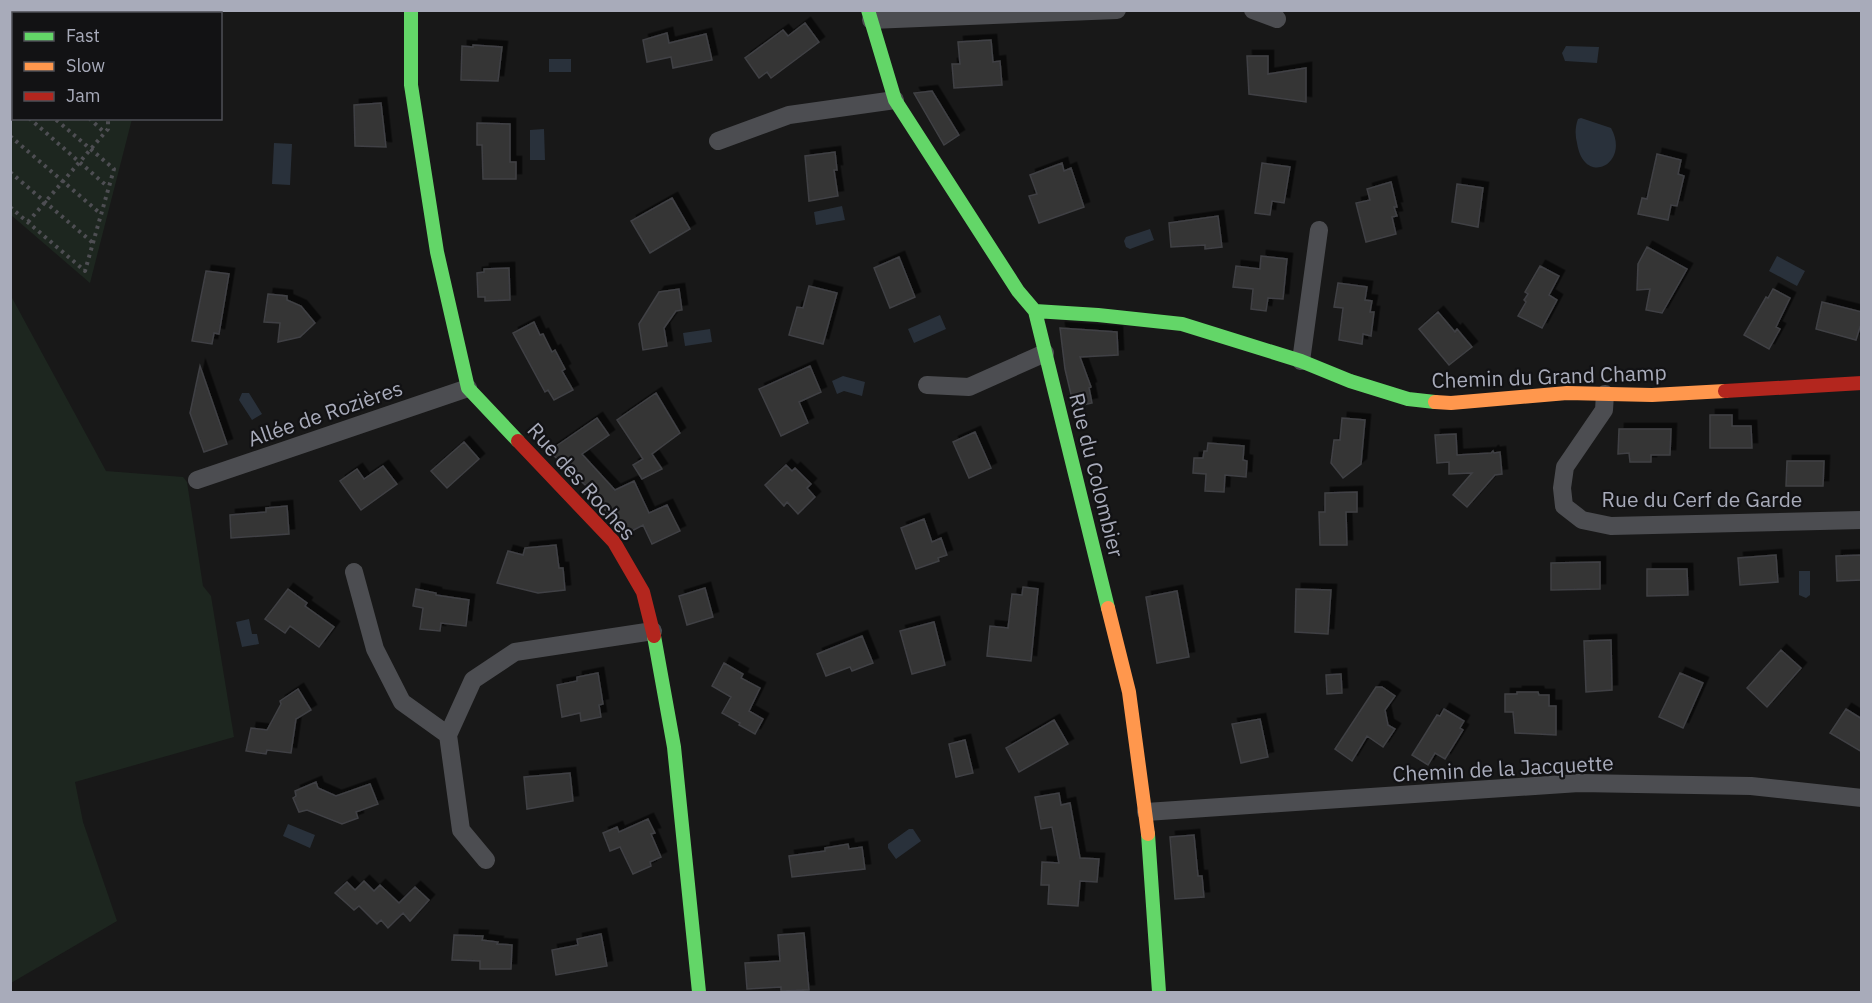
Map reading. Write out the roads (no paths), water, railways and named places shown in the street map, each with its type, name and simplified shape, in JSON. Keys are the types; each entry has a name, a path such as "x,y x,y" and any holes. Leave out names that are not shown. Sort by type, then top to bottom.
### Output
{"street":[{"path":"411,10 411,86 436,252 468,388"},
{"path":"869,15 1118,10"},
{"path":"1253,10 1277,19"},
{"name":"Rue du Colombier","path":"869,15 895,100 1018,291 1035,311 1129,692 1146,812 1160,993"},
{"path":"718,141 789,115 895,100"},
{"path":"1300,361 1319,230"},
{"name":"Chemin du Grand Champ","path":"1035,311 1182,324 1300,361 1350,381 1408,399 1451,403 1567,393 1652,395 1862,383"},
{"path":"927,385 969,387 1045,353"},
{"name":"Allée de Rozières","path":"197,480 468,388"},
{"name":"Rue des Roches","path":"468,388 614,542 643,592 674,747 699,993"},
{"name":"Rue du Cerf de Garde","path":"1605,394 1604,410 1565,468 1564,506 1582,520 1611,526 1862,520"},
{"path":"354,572 375,649 402,702 448,735"},
{"path":"486,860 461,830 448,735 473,680 515,652 652,631"},
{"name":"Chemin de la Jacquette","path":"1146,812 1579,783 1751,786 1862,798"}]}
